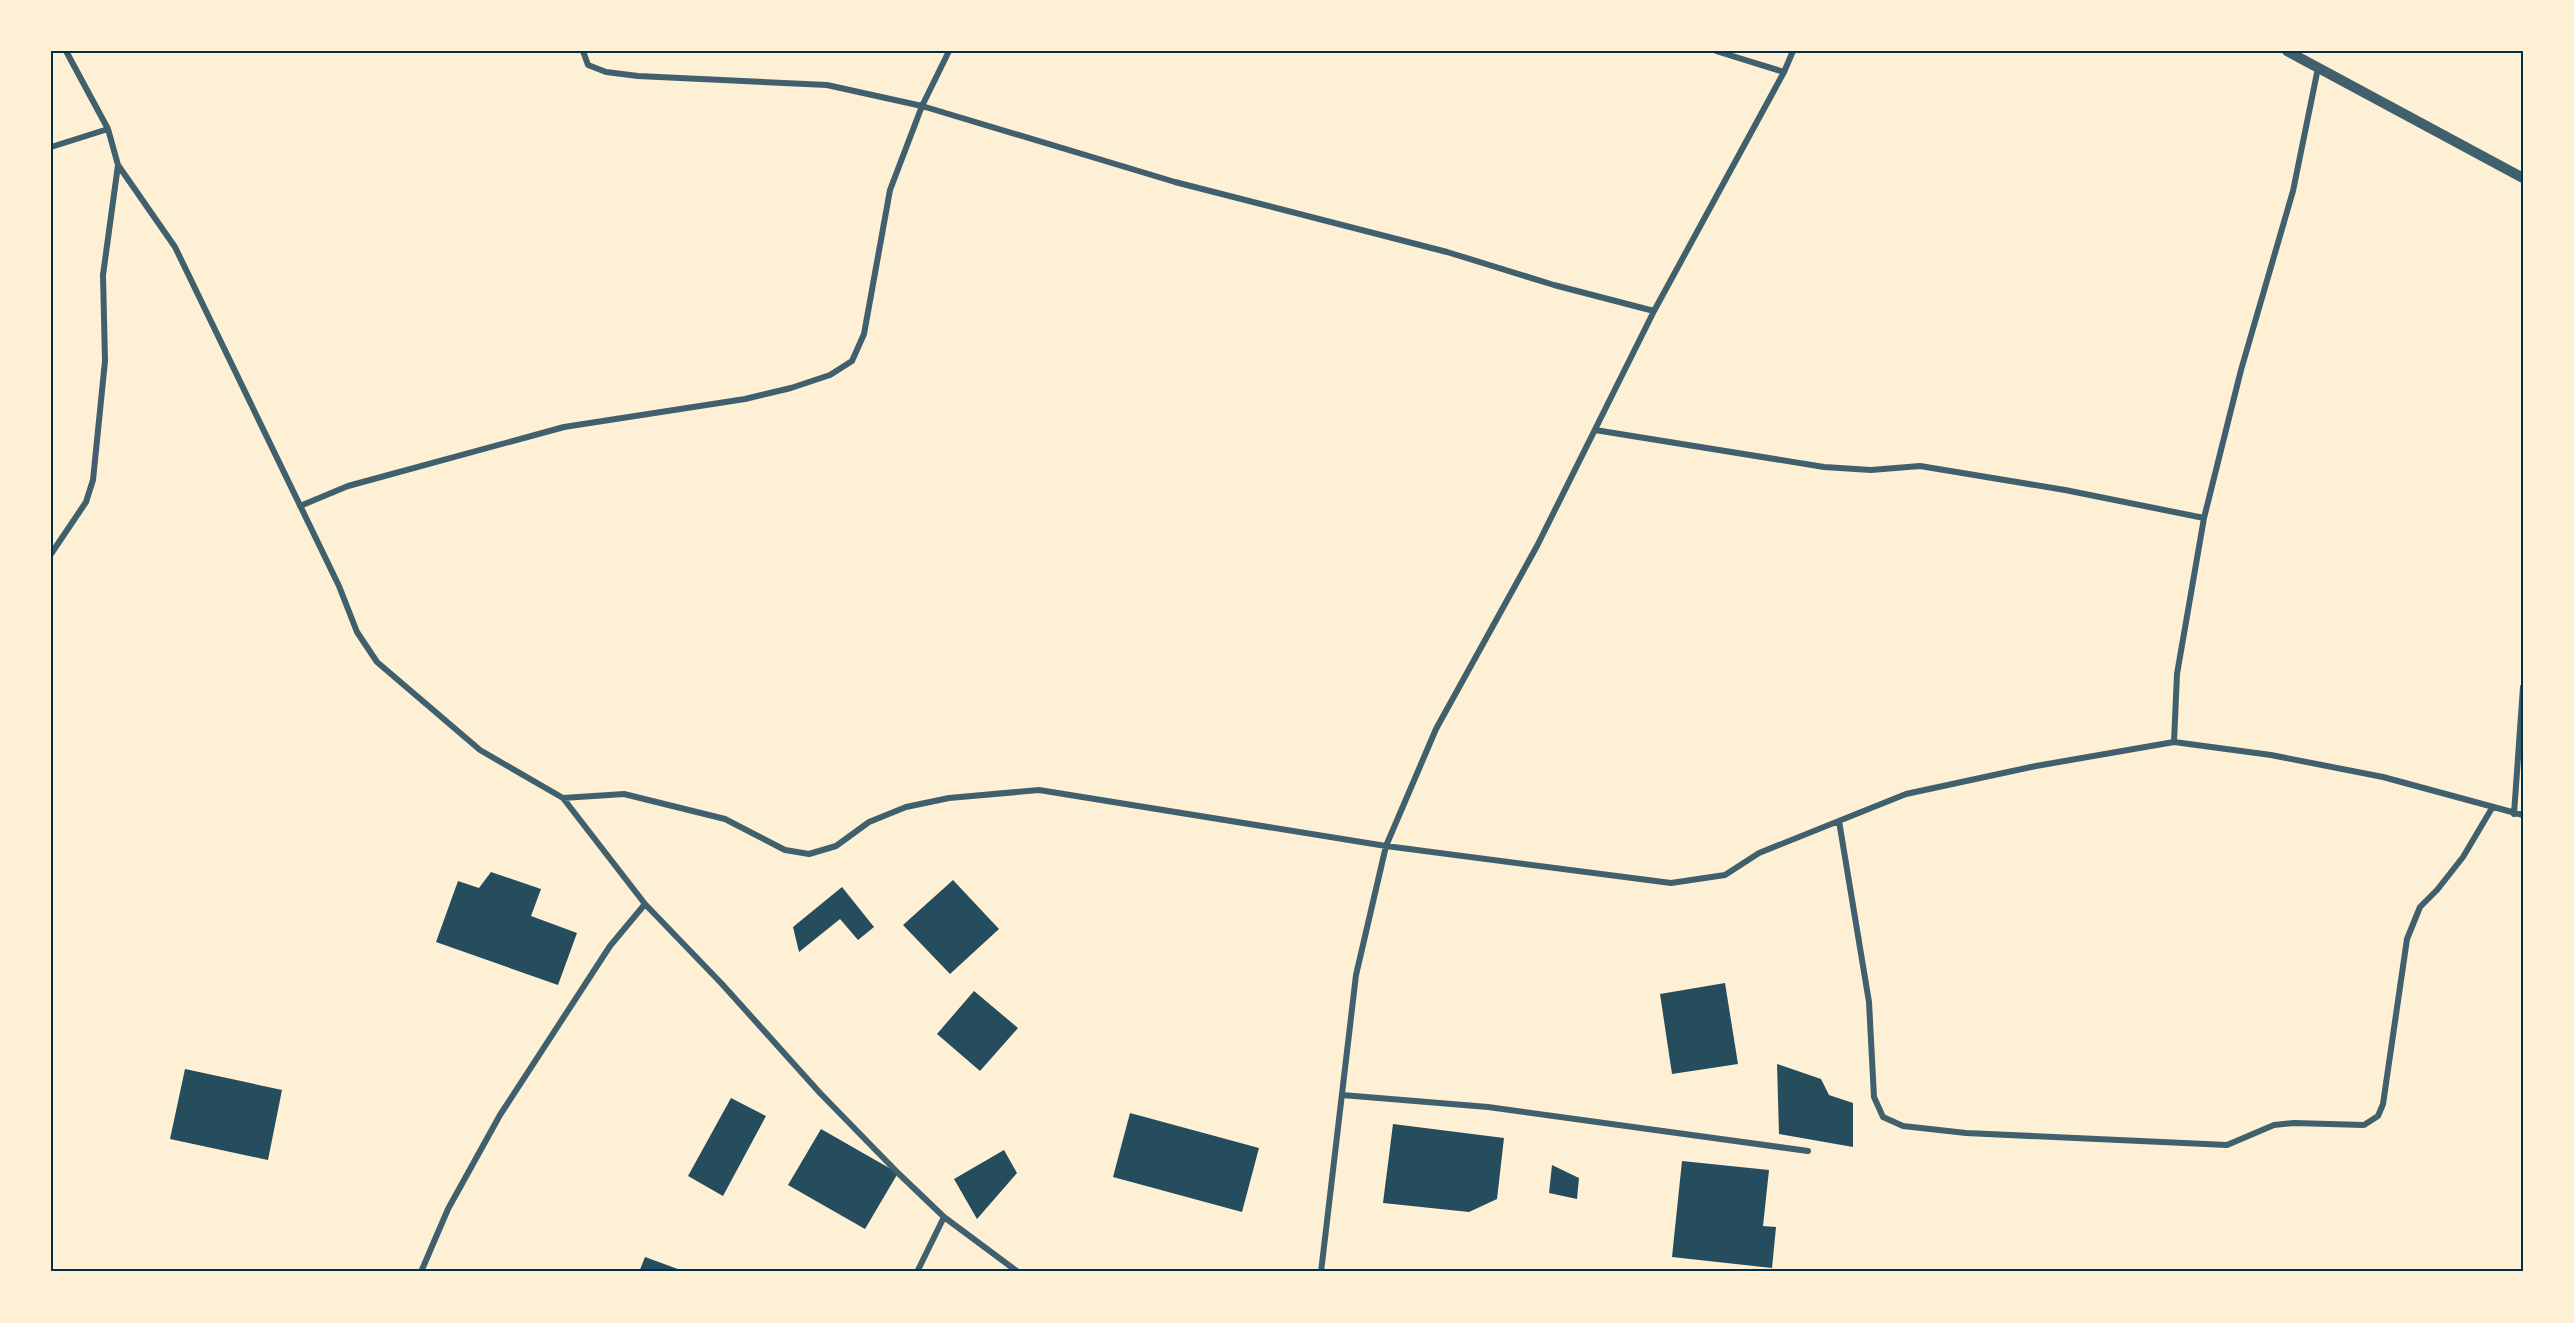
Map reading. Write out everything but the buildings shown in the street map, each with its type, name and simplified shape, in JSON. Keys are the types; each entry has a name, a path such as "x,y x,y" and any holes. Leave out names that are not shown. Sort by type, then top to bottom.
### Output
{"street":[{"path":"66,51 108,129 118,165 175,247 339,586 357,632 377,662 480,750 563,798 645,904 722,984 820,1093 944,1216 1018,1272"},
{"path":"583,51 588,65 606,72 638,76 827,85 922,106 1175,182 1425,246 1554,285 1654,311"},
{"path":"300,506 348,486 564,427 745,399 791,388 831,375 852,361 864,334 890,190 922,106 949,51"},
{"path":"1716,51 1784,72"},
{"path":"1321,1272 1356,975 1386,846 1436,729 1537,546 1654,311 1784,72 1793,51"},
{"path":"2287,51 2523,178"},
{"path":"2174,742 2177,674 2204,518 2241,370 2293,191 2318,68"},
{"path":"51,147 108,129"},
{"path":"51,555 86,502 93,480 105,362 104,275 118,165"},
{"path":"1595,430 1824,467 1871,470 1920,466 2065,490 2204,518"},
{"path":"2514,814 2523,687"},
{"path":"563,798 624,794 725,819 785,850 808,854 836,846 868,822 906,807 949,798 1039,790 1386,846 1671,883 1725,874 1759,853 1906,794 2036,766 2174,742 2271,755 2383,777 2523,815"},
{"path":"1839,820 1869,1002 1874,1097 1883,1117 1903,1126 1966,1133 2227,1145 2274,1125 2295,1123 2364,1125 2378,1116 2383,1104 2407,939 2420,907 2463,857 2492,808"},
{"path":"421,1272 448,1209 500,1115 610,946 645,904"},
{"path":"1342,1095 1488,1107 1808,1151"},
{"path":"917,1272 944,1216"}]}
